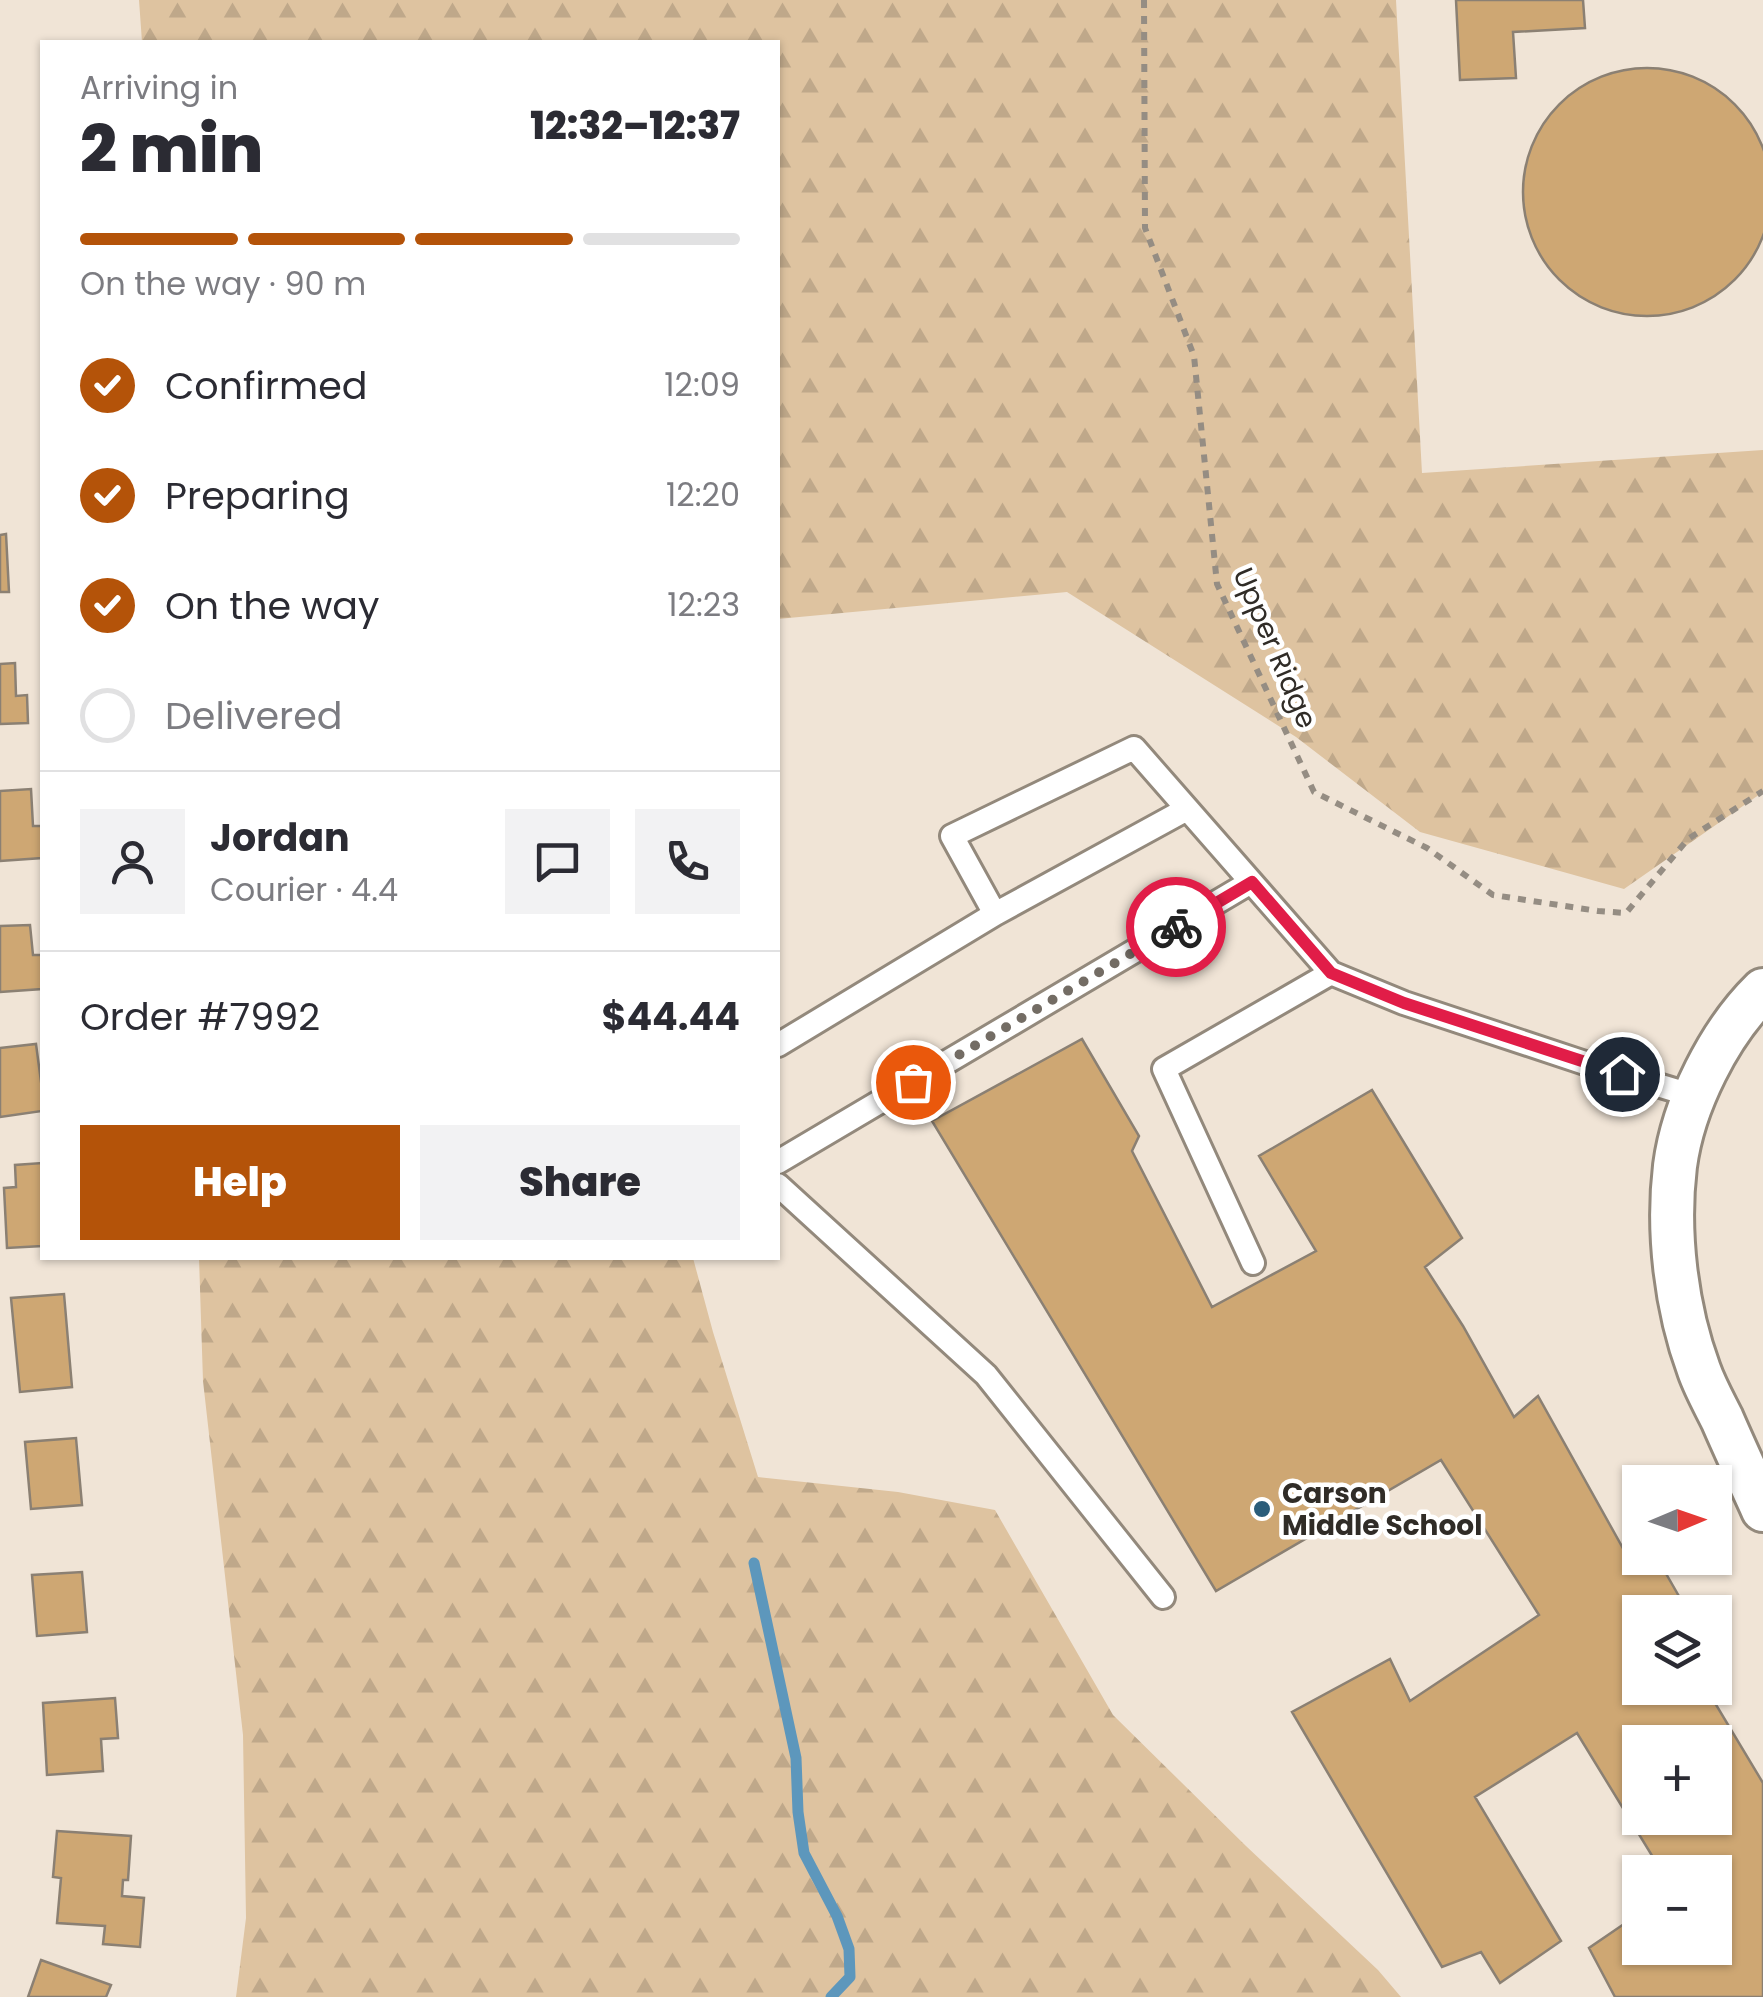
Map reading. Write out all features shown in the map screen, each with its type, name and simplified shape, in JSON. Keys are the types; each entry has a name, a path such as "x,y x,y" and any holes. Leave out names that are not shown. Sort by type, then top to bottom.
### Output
{"street":[{"path":"1763,990 1724,1040 1686,1114 1675,1164 1672,1208 1682,1312 1699,1370 1763,1510"}],"lane":[{"path":"995,914 952,836 1134,748 1331,973 1404,1003 1694,1096"},
{"path":"780,1043 995,914 1187,809"},
{"path":"780,1161 1252,882"},
{"path":"1253,1263 1164,1069 1331,973"},
{"path":"780,1187 986,1375 1163,1597"}],"path":[{"name":"Upper Ridge","path":"1144,0 1145,228 1194,356 1218,584 1314,792 1426,848 1493,895 1626,912 1688,839 1763,791"}],"green space":[{"path":"139,0 1396,0 1422,473 1763,450 1763,792 1624,889 1420,832 1296,737 1067,592 780,619 780,40 142,40"},
{"path":"199,1260 694,1260 758,1477 898,1492 995,1510 1113,1715 1378,1970 1401,1997 236,1997 246,1918 243,1735 203,1381"}],"building":[{"path":"1456,0 1583,0 1585,28 1513,32 1516,78 1460,80"},
{"path":"1647,68 1694,78 1716,89 1734,105 1750,123 1761,145 1761,239 1750,261 1734,279 1716,295 1694,306 1647,316 1600,306 1578,295 1560,279 1544,261 1533,239 1523,192 1533,145 1544,123 1560,105 1578,89 1600,78"},
{"path":"6,534 9,592 0,592 0,535"},
{"path":"15,663 16,696 27,695 28,723 0,724 0,664"},
{"path":"31,789 33,826 40,826 40,858 0,861 0,791"},
{"path":"30,925 33,955 40,955 40,989 0,992 0,926"},
{"name":"Carson Middle School","path":"1082,1039 1139,1136 1132,1151 1212,1307 1316,1251 1259,1156 1372,1090 1462,1238 1425,1267 1514,1417 1538,1396 1622,1546 1622,1575 1667,1575 1678,1595 1622,1595 1622,1705 1716,1705 1728,1725 1622,1725 1622,1807 1577,1733 1475,1797 1561,1941 1500,1983 1481,1952 1442,1967 1292,1712 1390,1659 1410,1701 1539,1615 1441,1460 1216,1591 932,1121"},
{"path":"36,1044 40,1111 0,1117 0,1048"},
{"path":"40,1163 40,1246 7,1248 4,1188 16,1187 15,1165"},
{"path":"64,1294 72,1387 20,1392 11,1298"},
{"path":"76,1438 82,1505 31,1509 25,1442"},
{"path":"82,1572 87,1632 37,1636 32,1575"},
{"path":"115,1698 118,1738 101,1739 103,1771 47,1775 43,1703"},
{"name":"Carson Middle School","path":"1732,1731 1763,1783 1763,1997 1615,1997 1589,1948 1622,1925 1622,1965 1732,1965 1732,1855 1652,1855 1639,1835 1732,1835"},
{"path":"57,1831 131,1836 128,1880 123,1880 122,1896 144,1898 140,1947 103,1944 105,1926 57,1923 61,1878 53,1877"},
{"path":"41,1960 111,1985 106,1997 28,1997"}],"waterway":[{"path":"754,1563 796,1758 804,1853 837,1916 849,1949 850,1977 831,1997"}],"way so far":[{"path":"913,1082 1176,927"}],"place":[{"name":"Carson Middle School","path":"1262,1509"}],"route":[{"path":"1176,927 1252,882 1331,973 1404,1003 1622,1074"}]}
